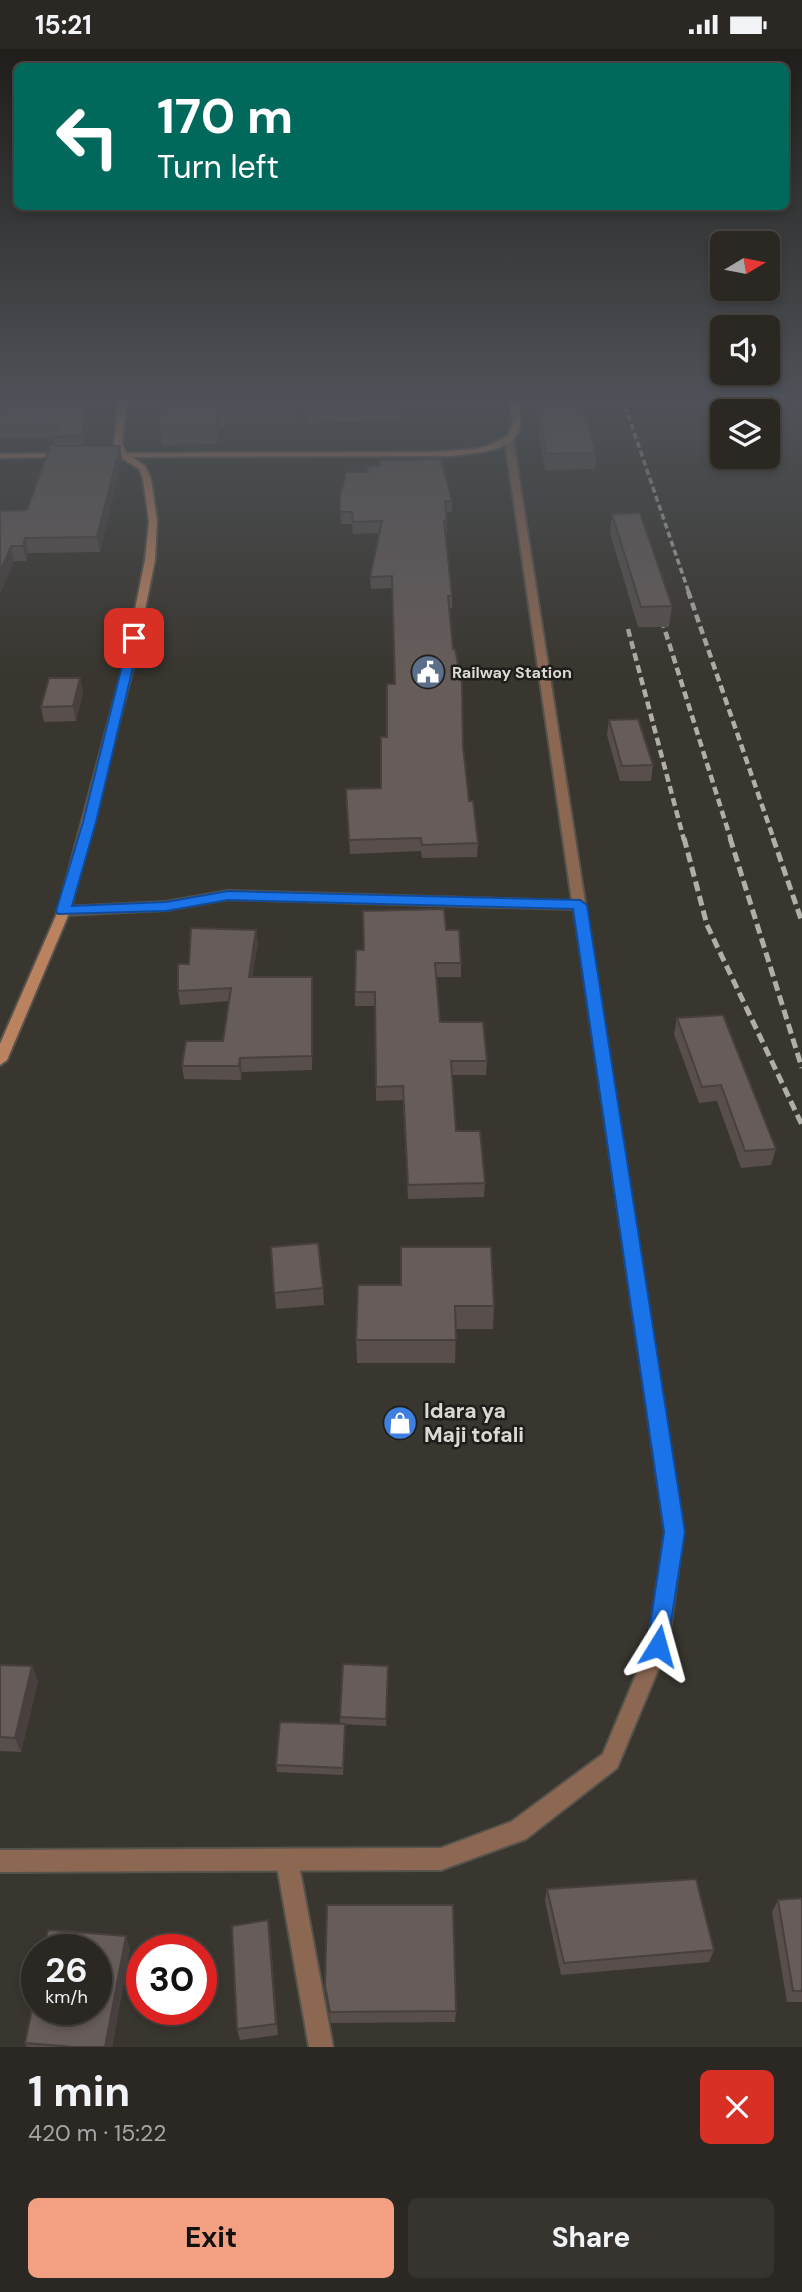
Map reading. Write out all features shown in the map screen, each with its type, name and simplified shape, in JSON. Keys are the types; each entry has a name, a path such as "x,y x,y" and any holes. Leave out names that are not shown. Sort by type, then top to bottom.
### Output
{"main road":[{"path":"0,1060 64,911 89,822 129,664 150,560 153,521 149,490"}],"street":[{"path":"0,1861 441,1859 518,1831 610,1761 658,1646 674,1532 517,490"},
{"path":"64,911 166,906 228,895 580,905"},
{"path":"287,1860 321,2047"}],"building":[{"path":"34,490 109,490 97,537 25,538 23,546 11,546 0,572 0,511 27,510"},
{"path":"342,490 449,490 452,501 445,501 447,521 444,521 452,596 448,596 453,649 462,683 463,746 469,801 473,801 478,843 422,845 421,838 349,840 346,789 381,788 381,737 387,737 387,684 395,684 392,576 370,577 382,521 353,522 352,512 340,512"},
{"path":"640,513 672,606 641,607 612,514"},
{"path":"49,678 80,678 73,706 41,707"},
{"path":"638,719 653,765 622,766 609,720"},
{"path":"444,909 446,930 459,930 461,963 435,963 440,1022 483,1022 487,1061 451,1061 456,1131 480,1131 485,1183 408,1185 403,1086 376,1087 375,992 355,992 356,950 364,950 363,911"},
{"path":"191,928 256,930 249,977 312,977 312,1056 240,1058 239,1066 182,1066 186,1041 223,1041 231,988 178,991 178,964 189,964"},
{"path":"723,1015 776,1149 745,1151 721,1085 702,1087 677,1018"},
{"path":"318,1243 323,1288 274,1293 271,1247"},
{"path":"401,1247 491,1247 494,1306 455,1306 456,1340 356,1340 358,1285 401,1285"},
{"path":"343,1664 388,1666 386,1719 340,1717"},
{"path":"0,1665 32,1666 15,1738 0,1737"},
{"path":"280,1722 345,1724 343,1768 276,1765"},
{"path":"696,1879 714,1950 564,1963 547,1889"},
{"path":"802,1898 802,1991 793,1991 778,1900"},
{"path":"327,1905 453,1905 456,2011 330,2012 325,1986"},
{"path":"268,1920 276,2024 237,2029 232,1926"},
{"path":"48,1930 100,1934 47,1934"},
{"path":"112,1935 126,1936 112,2010"},
{"path":"29,2025 109,2025 105,2047 25,2043"}],"railway":[{"path":"654,490 689,593"},
{"path":"688,591 774,840"},
{"path":"658,608 731,840"},
{"path":"628,629 684,840"},
{"path":"684,838 707,925 802,1125"},
{"path":"730,838 802,1068"},
{"path":"773,838 802,922"}],"place":[{"name":"Railway Station","path":"428,672"},
{"name":"Idara ya Maji tofali","path":"400,1423"}],"route":[{"path":"134,638 89,822 64,911 166,906 228,895 580,905 674,1532 658,1646"}]}
